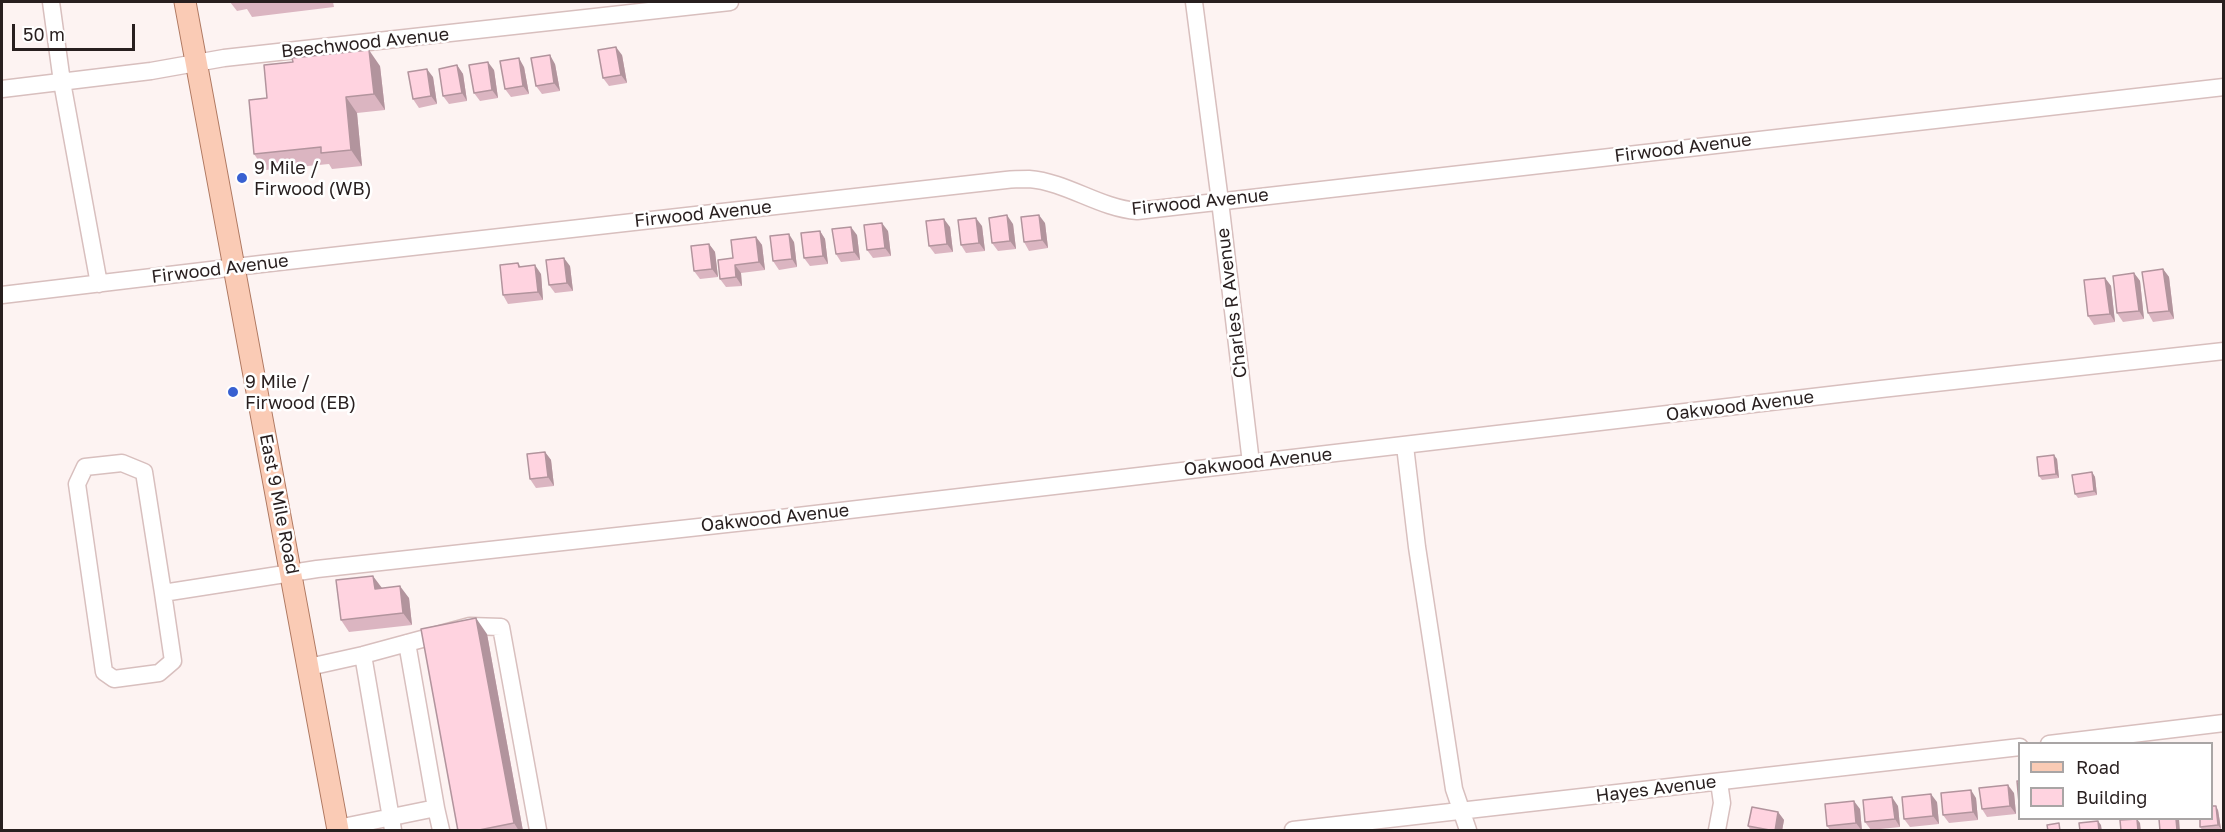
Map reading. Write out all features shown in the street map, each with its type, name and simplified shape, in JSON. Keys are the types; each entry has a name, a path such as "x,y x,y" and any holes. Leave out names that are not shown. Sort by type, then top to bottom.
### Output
{"main road":[{"name":"East 9 Mile Road","path":"185,2 338,829"}],"street":[{"path":"51,2 62,82 99,284"},
{"name":"Beechwood Avenue","path":"2,89 196,65 224,58 730,2"},
{"name":"Charles R Avenue","path":"1194,2 1251,463"},
{"name":"Firwood Avenue","path":"2,295 1006,180 1031,179 1124,210 1137,211 2223,87"},
{"name":"Oakwood Avenue","path":"163,593 317,569 781,518 2223,351"},
{"path":"1405,446 1417,547 1454,789 1468,831"},
{"path":"123,463 144,472 163,593 173,661 159,673 114,679 104,672 77,484 85,467 123,463"},
{"path":"309,667 470,626 501,627 538,831"},
{"path":"407,643 441,831"},
{"path":"363,655 392,824"},
{"path":"2066,742 2223,723"},
{"name":"Hayes Avenue","path":"1293,831 2018,747"},
{"path":"1717,831 1722,803 1719,782"},
{"path":"338,829 392,824 436,808"}],"building":[{"path":"616,47 621,75 603,78 598,50"},
{"path":"369,50 374,94 346,97 351,150 321,153 321,147 254,154 249,100 267,98 264,65 293,62 292,58"},
{"path":"550,55 554,83 536,86 531,58"},
{"path":"519,58 523,86 505,89 500,61"},
{"path":"488,62 492,90 474,93 469,65"},
{"path":"457,65 462,93 443,96 439,69"},
{"path":"427,69 431,96 413,99 408,72"},
{"path":"1007,215 1010,241 992,243 989,218"},
{"path":"1039,215 1042,240 1024,242 1021,217"},
{"path":"976,218 979,243 961,245 958,220"},
{"path":"944,219 947,244 929,246 926,221"},
{"path":"882,223 885,248 867,250 864,225"},
{"path":"851,227 854,252 836,254 832,229"},
{"path":"820,231 823,256 804,258 801,233"},
{"path":"789,234 792,259 773,261 770,236"},
{"path":"756,237 759,262 735,265 736,277 720,279 718,260 733,258 731,240"},
{"path":"709,244 712,269 694,271 691,246"},
{"path":"564,258 567,283 549,285 546,260"},
{"path":"518,263 519,267 535,265 538,292 503,295 500,265"},
{"path":"2163,269 2169,311 2148,313 2142,272"},
{"path":"2134,273 2139,311 2117,313 2113,276"},
{"path":"2105,278 2110,314 2088,316 2084,280"},
{"path":"545,452 548,477 530,479 527,454"},
{"path":"2054,455 2056,474 2039,476 2037,457"},
{"path":"2092,472 2094,491 2075,494 2072,475"},
{"path":"373,576 375,589 400,586 403,613 341,620 336,580"},
{"path":"476,618 514,823 474,831 458,831 421,629"},
{"path":"2008,785 2010,806 1982,809 1979,788"},
{"path":"1971,790 1973,812 1943,815 1941,793"},
{"path":"1931,794 1933,816 1904,819 1902,797"},
{"path":"1892,797 1895,819 1865,822 1863,800"},
{"path":"1854,801 1856,823 1827,826 1825,804"},
{"path":"2213,806 2216,806 2218,825 2200,827 2200,820 2213,820"},
{"path":"1752,807 1778,812 1775,831 1748,826"},
{"path":"2120,820 2137,820 2138,831 2121,831"},
{"path":"2159,820 2176,820 2177,830 2160,831"},
{"path":"2098,821 2099,831 2080,831 2079,823"},
{"path":"2059,823 2060,831 2048,831 2047,825"}],"place":[{"name":"9 Mile / Firwood (WB)","path":"242,178"},
{"name":"9 Mile / Firwood (EB)","path":"233,392"}]}
